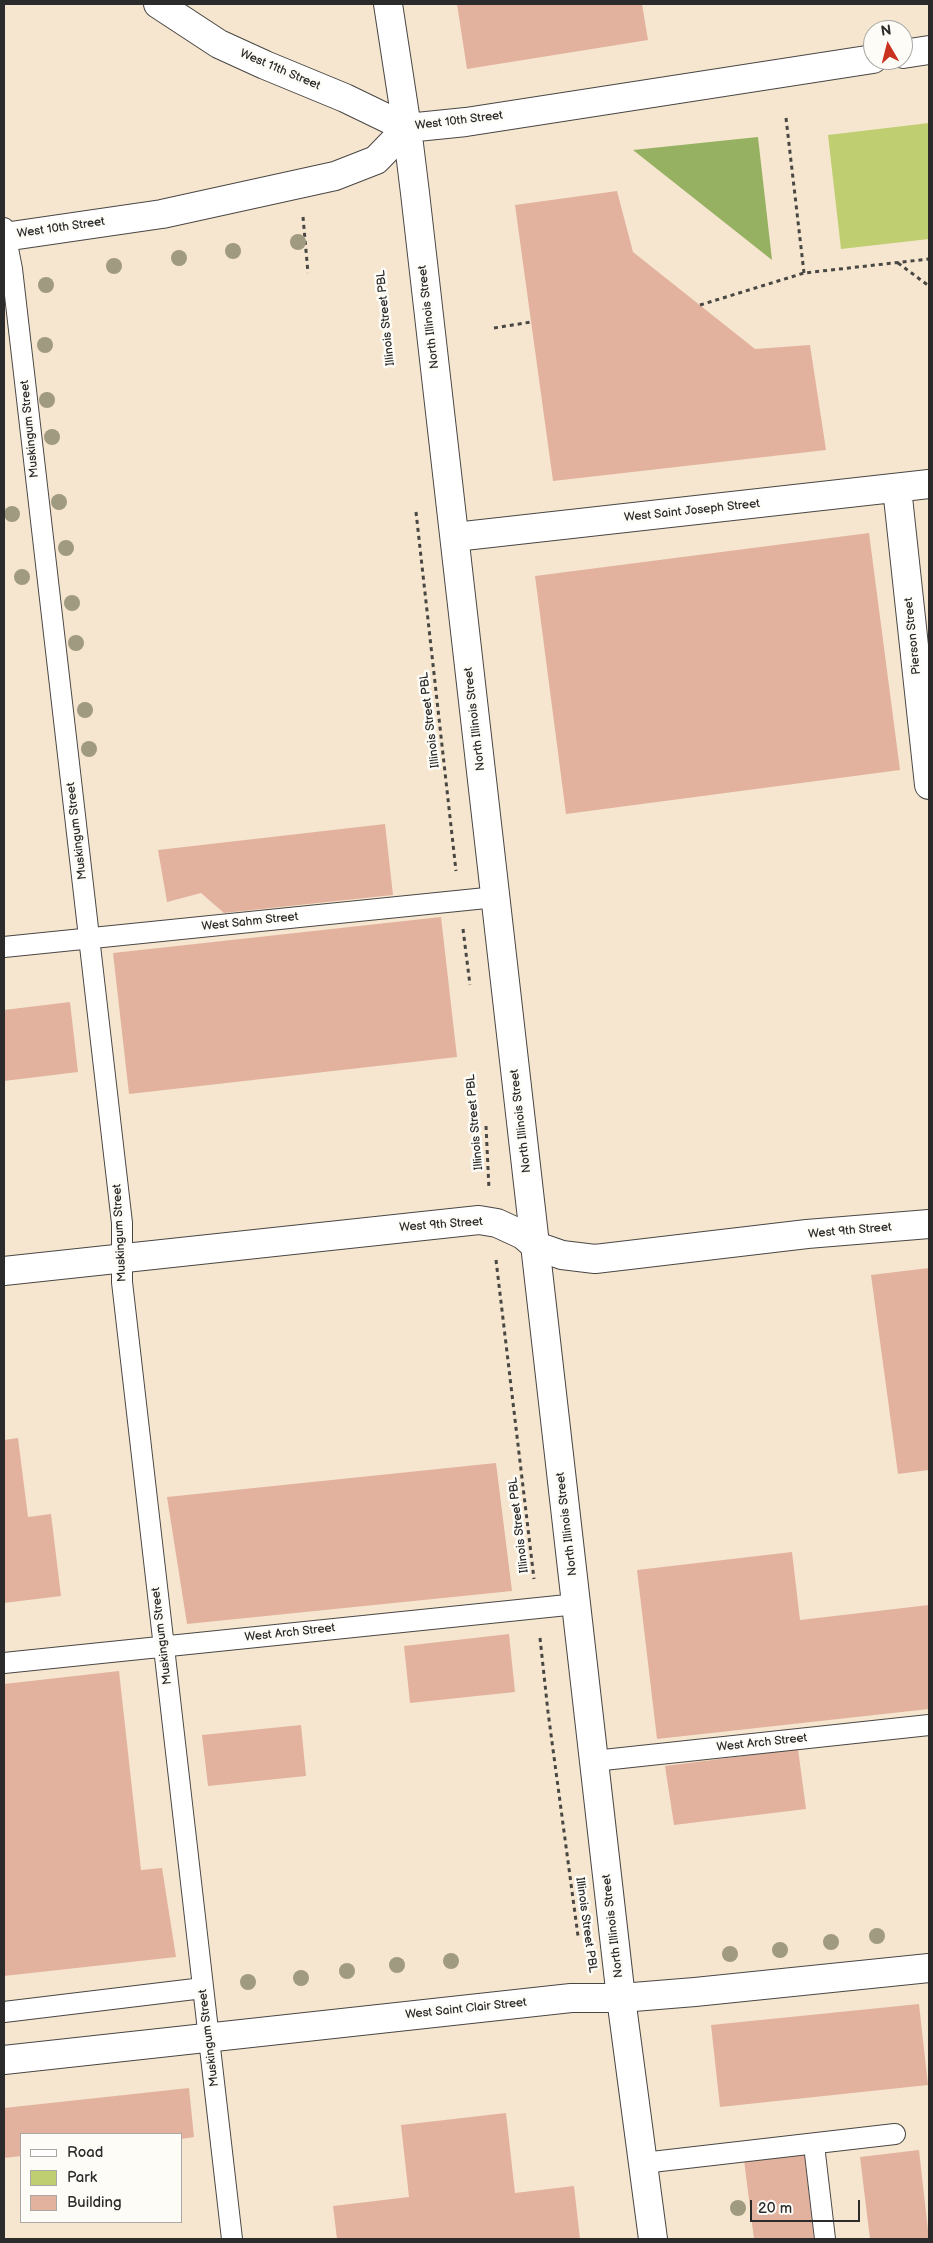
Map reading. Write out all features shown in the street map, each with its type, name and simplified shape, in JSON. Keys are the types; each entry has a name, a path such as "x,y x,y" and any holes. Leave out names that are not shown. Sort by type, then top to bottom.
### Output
{"main road":[{"name":"West 11th Street","path":"158,4 220,44 345,98 407,128"},
{"name":"North Illinois Street","path":"388,4 407,128 621,1998 653,2239"},
{"path":"913,52 929,50"},
{"name":"West 10th Street","path":"4,234 162,214 335,176 376,160 407,128 466,122 863,61"},
{"name":"West Saint Joseph Street","path":"454,537 929,484"},
{"name":"Pierson Street","path":"897,488 929,785"},
{"name":"West 9th Street","path":"4,1271 480,1220 492,1222 523,1235 536,1246 562,1255 595,1259 807,1234 929,1224"},
{"name":"West Saint Clair Street","path":"4,2060 571,1998 621,1998 707,1991 929,1968"}],"lane":[{"name":"Muskingum Street","path":"4,234 12,269 122,1223 121,1258 124,1300 232,2239"},
{"name":"West Sahm Street","path":"4,947 496,897"},
{"name":"West Arch Street","path":"4,1663 576,1604"},
{"name":"West Arch Street","path":"594,1761 929,1725"},
{"path":"4,2012 203,1988"},
{"path":"643,2163 814,2145 895,2134"},
{"path":"814,2145 825,2239"}],"path":[{"path":"786,118 804,273"},
{"path":"303,215 308,273"},
{"path":"700,305 804,273 929,260"},
{"path":"898,263 929,286"},
{"path":"494,328 531,322"},
{"name":"Illinois Street PBL","path":"415,503 470,987"},
{"name":"Illinois Street PBL","path":"486,1122 492,1222 548,1712 579,1942"}],"green space":[{"path":"929,123 929,239 841,249 828,135"},
{"path":"758,137 772,260 633,150"}],"building":[{"path":"457,4 642,4 648,40 467,69"},
{"path":"617,191 633,252 755,349 810,345 826,450 553,481 515,205"},
{"path":"869,533 900,770 566,814 535,576"},
{"path":"385,824 393,895 224,913 201,893 167,902 158,850"},
{"path":"441,917 457,1057 129,1094 113,953"},
{"path":"70,1002 78,1072 4,1081 4,1010"},
{"path":"929,1268 929,1470 898,1474 871,1275"},
{"path":"18,1438 28,1517 51,1514 61,1596 4,1603 4,1440"},
{"path":"496,1463 512,1591 187,1624 167,1497"},
{"path":"792,1552 800,1620 929,1605 929,1709 657,1739 637,1570"},
{"path":"509,1634 515,1692 410,1703 404,1646"},
{"path":"119,1671 141,1870 162,1868 176,1957 4,1976 4,1684"},
{"path":"301,1725 306,1776 208,1786 202,1735"},
{"path":"798,1749 806,1809 674,1825 665,1766"},
{"path":"919,2004 928,2085 720,2107 711,2025"},
{"path":"189,2088 194,2137 182,2139 182,2133 20,2133 20,2156 4,2158 4,2108"},
{"path":"506,2113 515,2193 574,2186 580,2239 337,2239 333,2206 409,2197 401,2125"},
{"path":"919,2150 929,2239 870,2239 860,2157"},
{"path":"804,2152 814,2239 754,2239 744,2160"}]}
